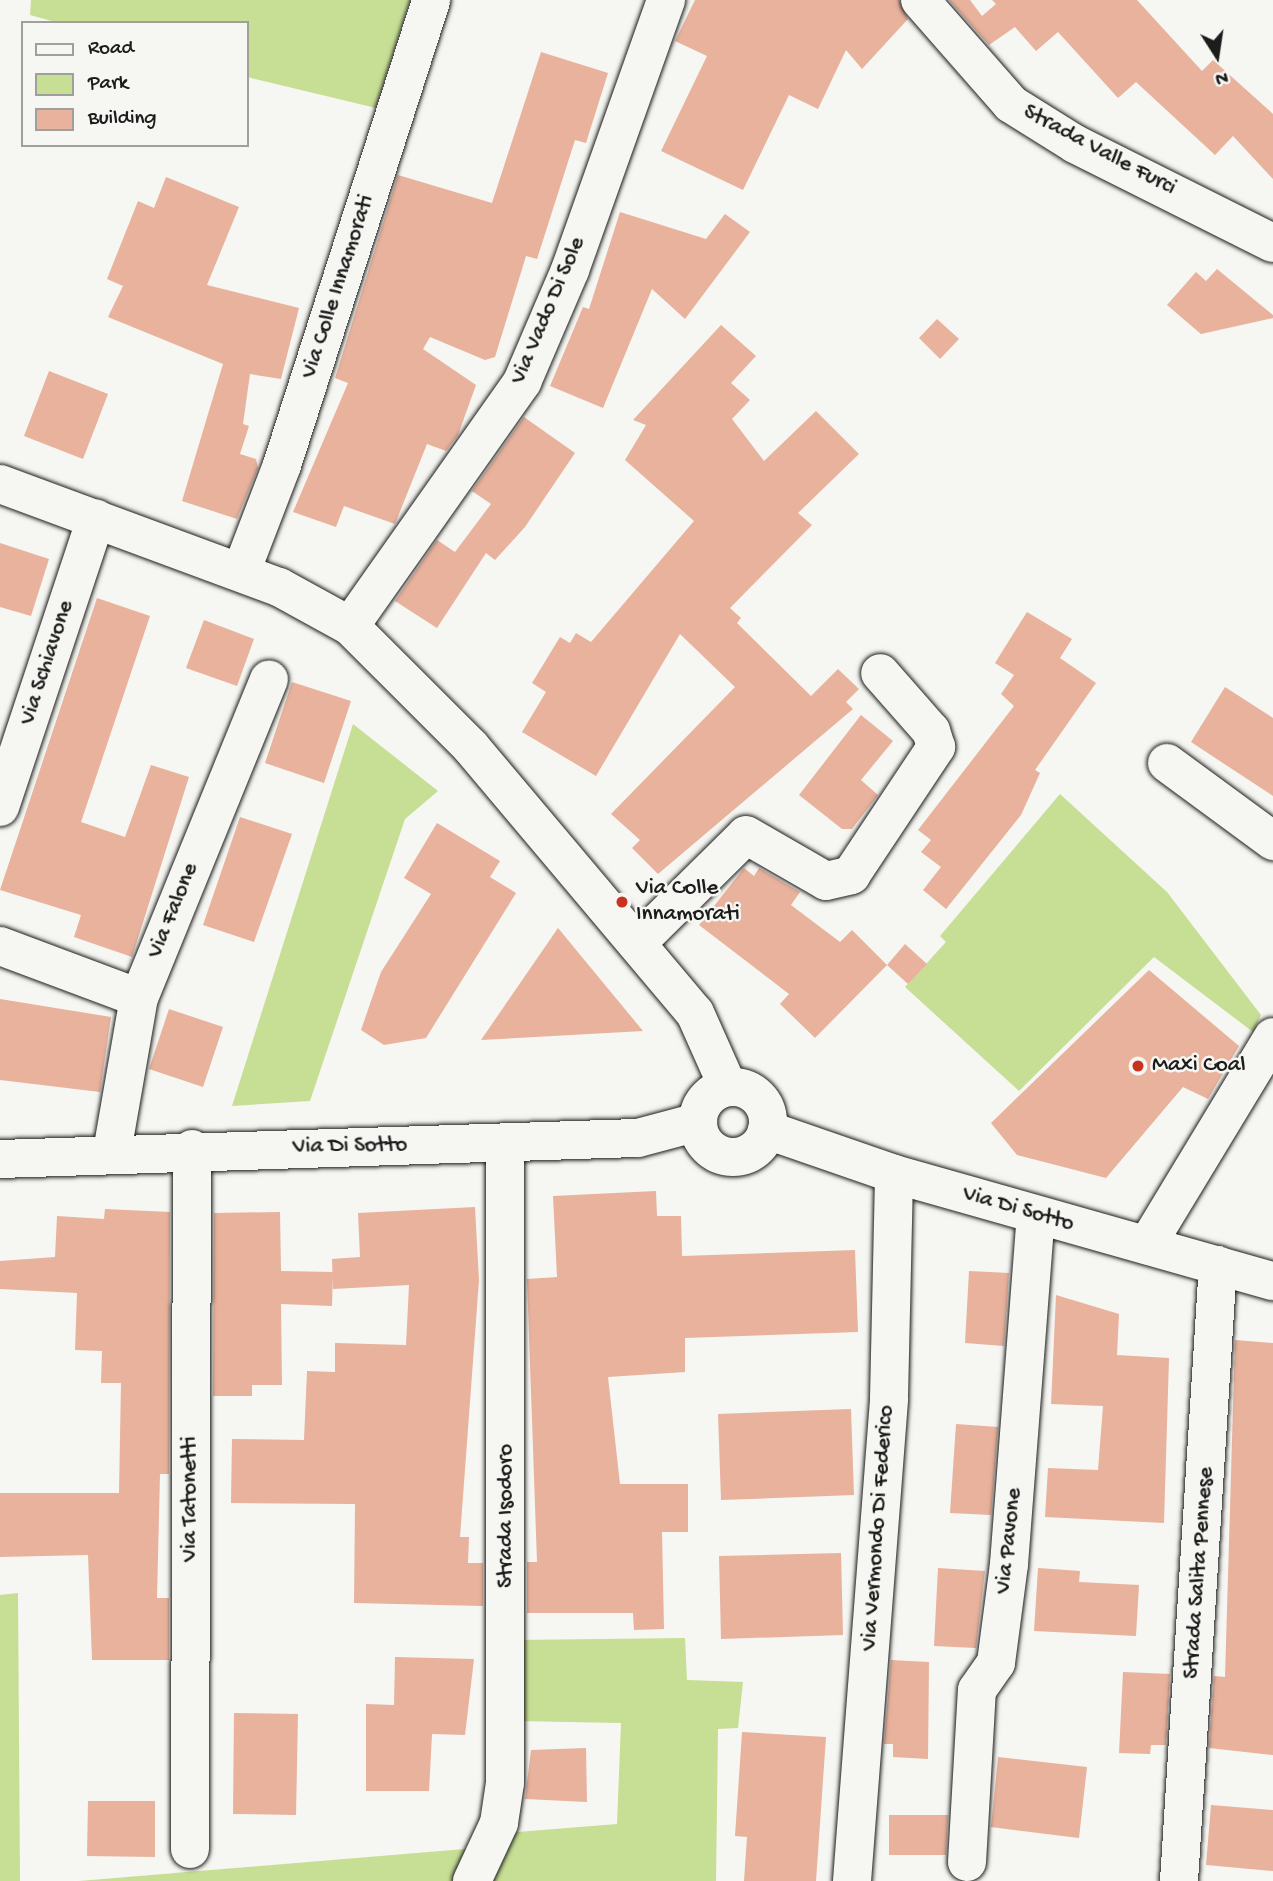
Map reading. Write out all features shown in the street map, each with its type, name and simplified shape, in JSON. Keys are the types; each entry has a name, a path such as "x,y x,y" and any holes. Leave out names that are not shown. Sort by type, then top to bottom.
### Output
{"street":[{"name":"Via Colle Innamorati","path":"242,572 282,465 431,0"},
{"name":"Via Vado Di Sole","path":"350,626 522,382 570,270 666,0"},
{"name":"Strada Valle Furci","path":"920,0 1011,104 1075,144 1273,243"},
{"path":"0,484 242,572 350,626 470,746 637,943 711,1037 728,1087"},
{"name":"Via Schiavone","path":"0,807 96,519"},
{"path":"637,943 746,835 757,835 826,881 851,875 936,747 932,731 880,673"},
{"name":"Via Falone","path":"112,1152 139,998 269,679"},
{"path":"1167,763 1273,841"},
{"path":"0,946 139,998"},
{"path":"1147,1245 1273,1037"},
{"path":"728,1087 759,1098 767,1130 746,1155 723,1156 705,1143 698,1122 703,1103 728,1087"},
{"name":"Via Di Sotto","path":"0,1160 192,1149 505,1144 638,1138 698,1122"},
{"name":"Via Di Sotto","path":"767,1130 894,1174 1273,1281"},
{"name":"Strada Isodoro","path":"472,1881 499,1823 505,1783 505,1144"},
{"name":"Via Tatonetti","path":"190,1849 192,1149"},
{"name":"Via Vermondo Di Federico","path":"852,1881 889,1398 894,1174"},
{"name":"Via Pavone","path":"967,1862 977,1690 996,1663 1009,1564 1036,1215"},
{"name":"Strada Salita Pennese","path":"1179,1881 1218,1265"}],"green space":[{"path":"31,0 410,0 376,108 248,77 248,21 52,21 30,15"},
{"path":"353,724 438,791 405,819 310,1101 232,1106"},
{"path":"1060,794 1167,892 1261,1015 1253,1032 1154,957 1019,1091 905,987 946,942 940,936"},
{"path":"18,1593 20,1881 0,1881 0,1595"},
{"path":"685,1638 687,1680 743,1682 738,1728 718,1729 716,1881 493,1881 506,1833 617,1824 621,1723 517,1721 515,1640"},
{"path":"477,1848 452,1881 79,1881"}],"building":[{"path":"695,0 899,0 908,19 862,69 846,50 818,109 789,95 743,190 661,151 707,56 675,41"},
{"path":"949,0 970,0 982,16 996,4 992,0 1137,0 1202,71 1213,60 1273,114 1273,179 1233,136 1215,155 1136,82 1118,98 1058,32 1036,51 1015,27 989,45"},
{"path":"541,52 608,73 586,143 575,140 537,259 526,256 495,357 485,360 430,337 423,349 476,385 458,435 446,451 427,444 395,524 344,506 336,527 293,512 348,383 335,378 398,175 492,203"},
{"path":"166,177 239,207 207,285 299,308 281,379 250,374 243,424 249,426 240,454 256,459 258,468 237,519 182,501 223,364 108,317 123,286 107,279 138,201 154,208"},
{"path":"620,212 706,239 725,214 750,232 685,319 652,289 603,408 550,386 583,307 589,309"},
{"path":"1217,269 1273,315 1273,318 1201,334 1167,305 1196,272 1206,281"},
{"path":"937,319 959,339 940,359 919,338"},
{"path":"721,325 756,356 731,383 750,400 732,419 764,461 816,411 859,454 798,513 812,525 730,608 741,618 737,623 811,696 838,669 859,689 846,702 853,709 658,874 632,848 640,840 611,814 735,687 680,634 596,776 522,732 546,692 532,683 560,637 570,643 576,633 591,642 694,521 625,460 646,425 633,420"},
{"path":"49,371 108,394 83,459 24,436"},
{"path":"524,417 575,453 525,527 495,560 486,553 437,628 395,601 437,540 455,552 491,504 472,491"},
{"path":"0,543 49,559 31,616 0,607"},
{"path":"97,598 150,616 81,822 125,837 151,765 189,777 132,957 74,937 81,915 0,890"},
{"path":"1027,612 1072,639 1060,658 1096,683 1035,770 1040,773 1021,815 946,909 923,890 941,867 921,852 931,840 918,830 1014,706 1001,694 1014,675 995,663"},
{"path":"204,620 254,639 237,686 186,668"},
{"path":"292,682 351,701 324,783 265,763"},
{"path":"1225,687 1273,718 1273,796 1191,742"},
{"path":"861,715 893,741 861,780 878,795 852,829 842,829 799,795"},
{"path":"240,817 292,834 254,942 203,925"},
{"path":"437,823 500,861 490,877 516,893 426,1038 384,1045 361,1030 381,972 431,894 404,878"},
{"path":"744,868 754,876 759,868 800,892 791,905 840,942 852,930 887,965 815,1038 780,1004 789,994 699,925"},
{"path":"558,928 643,1031 481,1040"},
{"path":"905,944 927,964 908,984 887,965"},
{"name":"Maxi Coal","path":"1149,970 1239,1046 1208,1099 1183,1087 1106,1178 1017,1155 991,1123"},
{"path":"0,999 111,1017 100,1092 0,1080"},
{"path":"169,1009 223,1027 203,1087 149,1069"},
{"path":"656,1191 657,1216 681,1216 682,1256 855,1250 858,1332 685,1338 685,1372 608,1377 620,1484 688,1484 688,1532 662,1532 664,1629 634,1630 633,1613 527,1613 527,1562 537,1562 527,1279 557,1277 553,1196"},
{"path":"475,1207 479,1280 460,1537 469,1537 468,1563 483,1563 483,1606 354,1603 355,1504 231,1503 232,1439 304,1440 307,1371 335,1372 335,1343 406,1345 409,1285 333,1289 332,1259 360,1257 358,1213"},
{"path":"105,1209 170,1212 169,1474 160,1474 157,1598 169,1598 169,1660 92,1660 88,1555 0,1557 0,1493 119,1493 121,1383 101,1383 102,1351 75,1350 77,1293 0,1289 0,1261 55,1257 57,1216 104,1219"},
{"path":"280,1212 281,1271 333,1272 332,1306 281,1304 282,1385 252,1385 252,1396 213,1396 214,1213"},
{"path":"969,1271 1009,1273 1004,1346 965,1343"},
{"path":"1056,1295 1119,1314 1117,1355 1169,1358 1164,1523 1045,1517 1048,1468 1098,1470 1103,1406 1051,1404"},
{"path":"1235,1340 1273,1343 1273,1755 1209,1748 1214,1676 1225,1677"},
{"path":"851,1409 854,1495 721,1500 718,1414"},
{"path":"956,1424 998,1427 991,1515 950,1513"},
{"path":"841,1553 843,1635 721,1639 719,1556"},
{"path":"938,1568 985,1571 976,1648 934,1646"},
{"path":"1038,1568 1080,1571 1079,1582 1139,1585 1136,1636 1034,1631"},
{"path":"395,1657 474,1659 465,1735 432,1734 429,1791 366,1791 366,1704 394,1705"},
{"path":"891,1660 929,1662 928,1759 893,1757 893,1744 884,1744"},
{"path":"1123,1672 1170,1674 1166,1745 1151,1745 1150,1754 1119,1753"},
{"path":"234,1713 298,1714 296,1815 233,1814"},
{"path":"742,1732 826,1737 816,1881 744,1881 747,1837 735,1836"},
{"path":"586,1748 587,1802 525,1799 531,1750"},
{"path":"998,1757 1087,1767 1079,1838 991,1827"},
{"path":"88,1801 155,1801 155,1857 87,1856"},
{"path":"1211,1805 1273,1810 1273,1871 1206,1865"},
{"path":"889,1815 948,1815 946,1855 889,1855"}],"place":[{"name":"Via Colle Innamorati","path":"622,902"},
{"name":"Maxi Coal","path":"1138,1066"}]}
